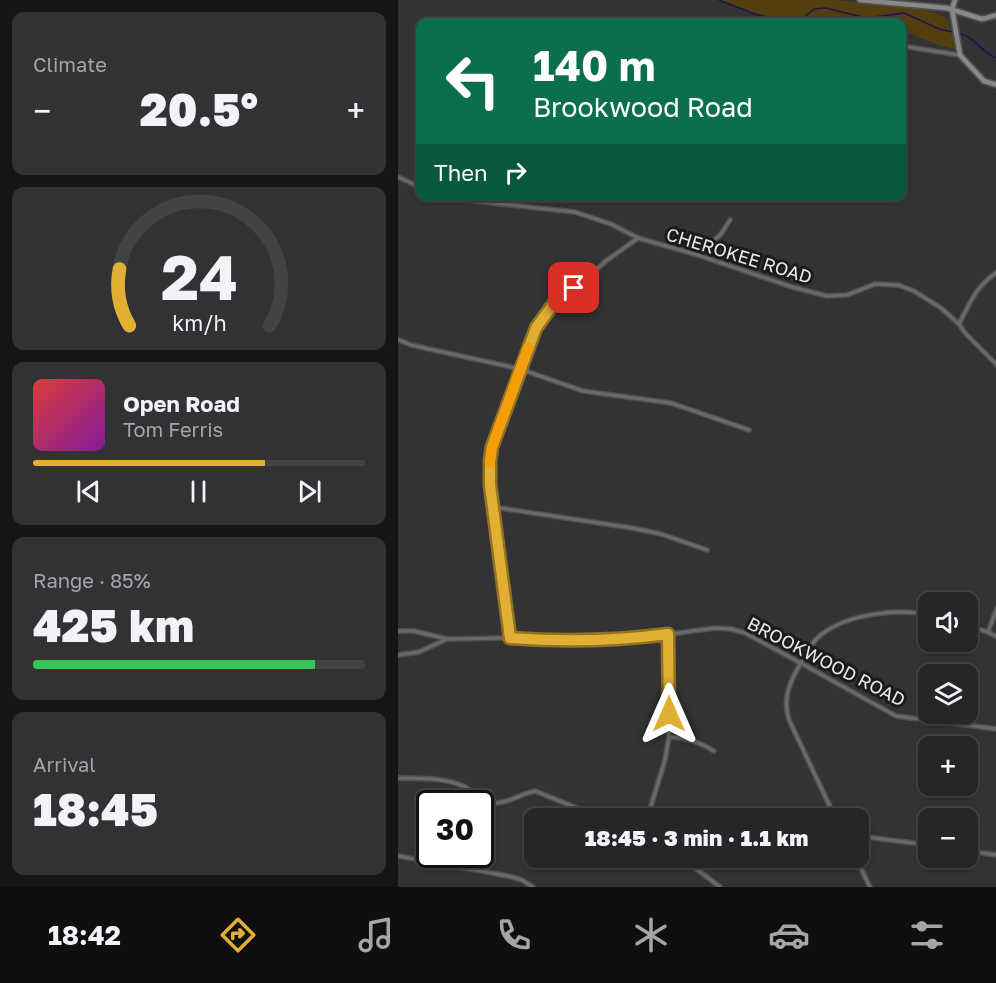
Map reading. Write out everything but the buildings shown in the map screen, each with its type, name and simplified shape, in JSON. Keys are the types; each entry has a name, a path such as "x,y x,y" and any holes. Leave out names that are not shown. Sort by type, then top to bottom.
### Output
{"main road":[{"path":"860,0 952,9 982,19 996,15"},
{"path":"954,0 952,9 960,55 984,81 996,85"}],"street":[{"path":"906,47 960,55"},
{"path":"398,177 416,185"},
{"name":"CHEROKEE ROAD","path":"474,201 575,212 611,224 638,238 827,296 847,295 875,284 898,285 929,298 959,324 996,364"},
{"path":"698,255 721,234 730,220"},
{"path":"510,638 493,507 490,460 536,328 554,303 638,238"},
{"path":"959,324 975,292 996,272"},
{"path":"399,340 411,345 520,369 583,391 671,403 749,430"},
{"path":"493,507 632,528 661,534 707,550"},
{"path":"988,632 996,608"},
{"path":"831,808 785,708 790,683 814,642 840,623 900,612 918,614"},
{"name":"BROOKWOOD ROAD","path":"447,639 627,640 715,628 731,629 745,633 896,716 996,729"},
{"path":"978,629 996,637"},
{"path":"398,631 414,631 447,639"},
{"path":"650,808 665,760 669,736 670,645 668,634"},
{"path":"398,655 419,652 447,639"},
{"path":"669,736 684,737 714,751"},
{"path":"398,778 447,781 464,786 485,800 494,803 535,791 577,808"},
{"path":"869,837 918,844"},
{"path":"978,852 996,855"},
{"path":"398,856 508,876 522,880 533,887"},
{"path":"695,868 720,887"},
{"path":"861,868 870,887"}],"shaded area":[{"path":"719,0 836,0 923,10 947,19 958,50 938,45 906,32 906,18 770,18"}],"waterway":[{"path":"719,0 771,18"},
{"path":"803,18 814,9 826,8 866,18"},
{"path":"866,18 904,13 939,29 953,32"},
{"path":"958,33 970,38 991,56 997,58"}],"slow traffic":[{"path":"490,463 492,447 528,347"}],"route":[{"path":"574,288 554,303 536,328 492,447 490,485 510,638 558,641 627,640 668,634 670,645 669,714"}]}
